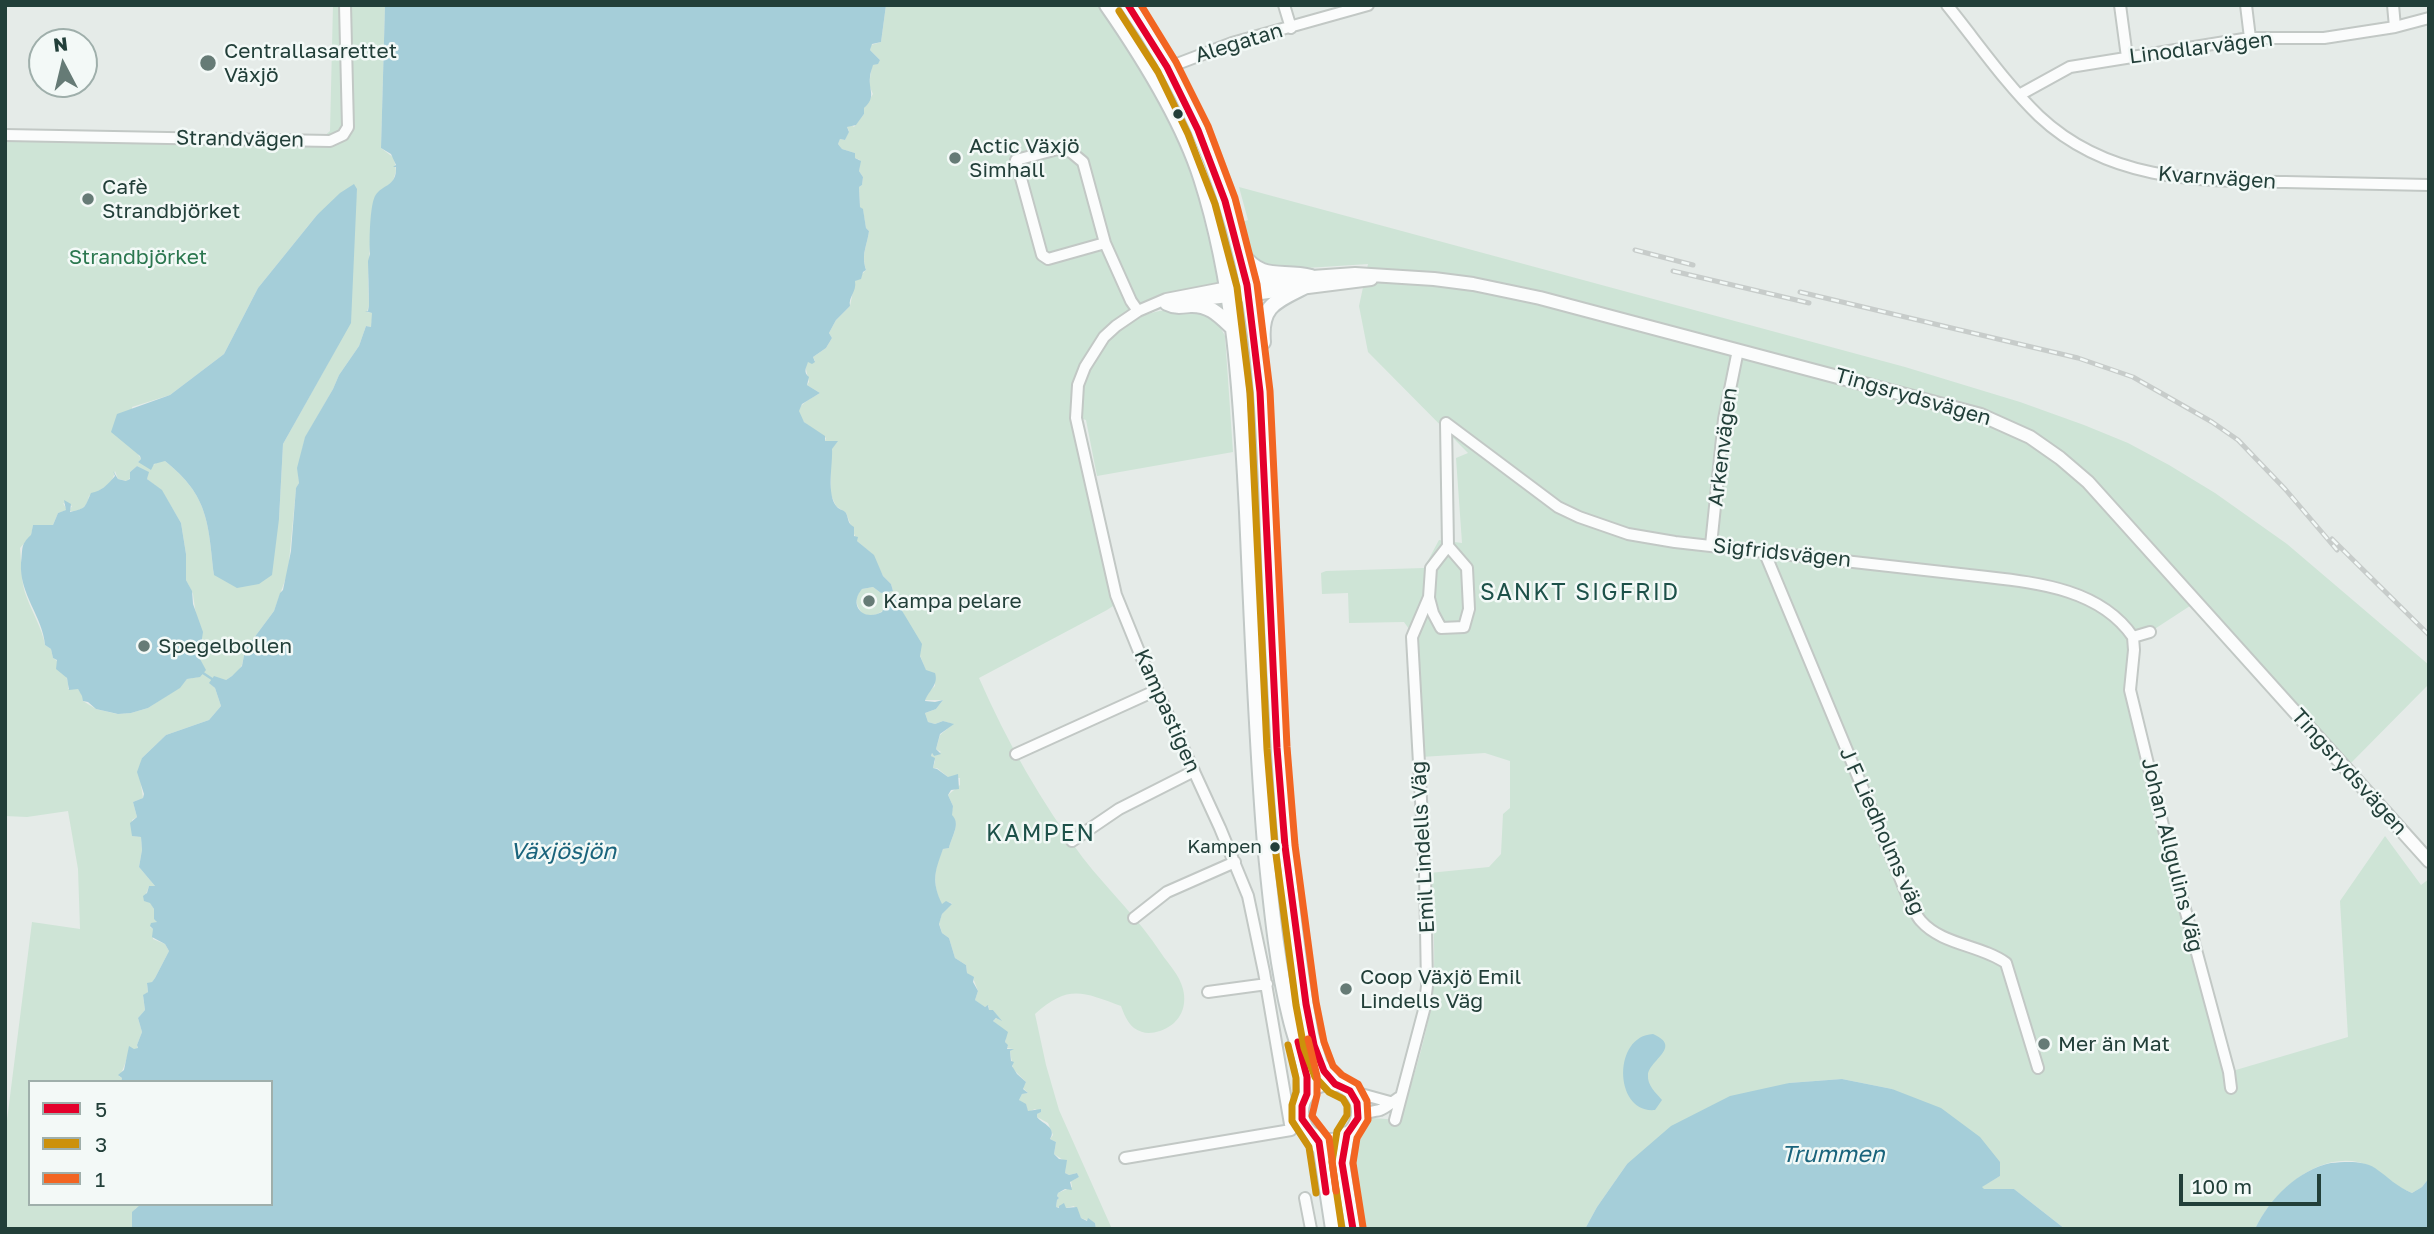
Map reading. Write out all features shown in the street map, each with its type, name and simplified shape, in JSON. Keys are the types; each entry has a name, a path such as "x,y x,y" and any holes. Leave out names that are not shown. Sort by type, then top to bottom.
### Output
{"main road":[{"path":"1107,5 1150,74 1200,175 1220,246 1234,330 1242,411 1258,752 1266,848 1282,977 1290,1018 1307,1077 1307,1094 1301,1112 1304,1125 1321,1150 1333,1229"},
{"path":"1128,5 1167,67 1210,160 1239,250 1248,289 1259,374 1285,846 1311,1035 1320,1064 1335,1083 1350,1091 1357,1103 1358,1118 1347,1134 1342,1163 1353,1229"},
{"path":"1239,250 1262,272 1307,283"},
{"path":"1259,374 1264,316 1274,303 1307,283"},
{"path":"1161,304 1209,308 1234,330"},
{"path":"1307,1094 1320,1085 1335,1083"},
{"path":"1313,1135 1334,1140 1347,1134"}],"street":[{"name":"Strandvägen","path":"5,135 330,141 343,135 348,127 345,5"},
{"path":"1284,5 1291,28"},
{"name":"Alegatan","path":"1150,74 1232,43 1368,5"},
{"name":"Kvarnvägen","path":"1947,5 2039,116 2083,147 2116,163 2151,174 2214,181 2429,185"},
{"path":"2119,5 2127,57"},
{"path":"2246,5 2250,38"},
{"path":"2393,5 2395,27"},
{"name":"Linodlarvägen","path":"2021,94 2070,67 2250,38 2324,38 2395,27 2429,18"},
{"path":"1105,243 1048,259 1042,255 1016,160 1058,149 1072,152 1083,162 1105,243 1138,312"},
{"name":"Tingsrydsvägen","path":"1228,292 1307,283 1355,274 1434,279 1507,290 1981,415 2030,437 2088,482 2428,859"},
{"name":"Kampastigen","path":"1125,1158 1291,1130 1248,896 1116,595 1076,418 1078,385 1093,352 1116,326 1138,312 1180,295 1228,292"},
{"name":"Arkenvägen","path":"1711,545 1724,419 1738,350"},
{"name":"Sigfridsvägen","path":"1448,546 1446,423 1558,506 1579,517 1628,534 1675,542 2006,579 2068,592 2093,601 2115,614 2133,637"},
{"path":"1429,597 1441,628 1464,627 1469,608 1467,568 1448,546"},
{"name":"Emil Lindells Väg","path":"1395,1120 1395,1099 1424,1010 1427,986 1425,872 1412,636 1429,597 1431,568 1448,546"},
{"name":"J F Liedholms väg","path":"1763,551 1920,921 1940,935 1994,954 2006,962 2038,1068"},
{"path":"2133,637 2150,632"},
{"name":"Johan Allgulins Väg","path":"2133,637 2130,690 2231,1088"},
{"path":"1016,754 1157,690"},
{"path":"1072,841 1119,809 1194,771"},
{"path":"1134,918 1167,892 1235,862"},
{"path":"1208,992 1266,984"},
{"path":"1350,1091 1395,1099"},
{"path":"1358,1118 1368,1111 1381,1109 1395,1099"},
{"path":"1305,1198 1311,1229"}],"green space":[{"name":"Strandbjörket","path":"333,5 385,5 381,148 394,158 396,171 393,181 376,195 372,210 367,312 373,313 371,327 366,326 359,346 339,375 305,438 298,468 299,483 296,489 288,572 274,611 245,650 238,672 226,680 210,683 215,688 221,706 209,720 166,735 142,758 140,778 143,798 133,802 137,817 132,820 133,836 141,837 139,867 155,886 149,886 146,894 157,922 150,927 153,929 153,939 165,944 169,951 155,978 147,984 148,992 143,996 145,1010 138,1018 142,1032 138,1049 130,1050 119,1076 122,1080 28,1080 28,1206 140,1206 135,1209 132,1229 5,1229 5,1136 32,922 80,929 78,869 68,811 27,817 5,816 5,130 322,138 330,131","holes":["357,189 337,347 283,444 279,519 214,575 207,525 198,499 190,486 165,461 159,461 152,466 138,462 141,459 136,451 132,407 170,395 224,354 258,288 317,215","137,466 148,472 147,479 162,491 181,523 186,554 186,580 193,594 201,651 199,657 205,670 198,677 187,679 180,687 148,708 117,714 96,709 83,701 78,689 68,689 68,681 59,663 53,658 51,649 45,645 25,592 20,548 31,536 33,525 53,525 58,513 67,510 63,503 72,506 69,511 80,510 87,503 89,496 109,483 115,471 118,479 127,481 130,472"]},
{"path":"886,5 1107,5 1200,175 1229,297 1167,303 1138,311 1093,352 1076,402 1119,602 979,678 1013,748 1053,815 1083,858 1152,940 1176,974 1183,989 1183,1009 1177,1020 1153,1033 1134,1028 1121,1006 1086,994 1057,998 1035,1014 1059,1110 1112,1229 1096,1229 1095,1223 1081,1218 1074,1206 1056,1207 1058,1193 1072,1187 1071,1181 1079,1177 1077,1173 1065,1173 1066,1162 1054,1154 1056,1142 1050,1139 1053,1135 1048,1123 1037,1117 1041,1112 1035,1109 1028,1112 1019,1100 1022,1094 1028,1093 1023,1088 1026,1082 1013,1069 1010,1051 1013,1049 1007,1048 1003,1030 993,1021 997,1018 1001,1021 993,1010 989,1010 989,1006 984,1007 975,1000 978,991 973,978 967,973 966,965 955,958 949,938 942,933 939,923 942,914 952,903 946,902 942,905 937,891 936,870 943,849 949,848 955,830 951,815 953,806 948,795 960,785 960,778 948,777 933,768 935,761 931,756 932,753 934,756 941,752 936,749 940,735 953,724 943,721 935,724 928,722 925,713 936,709 943,700 925,700 927,693 935,686 934,673 926,671 896,599 881,612 873,615 863,614 856,602 862,589 873,587 881,593 893,591 891,584 883,576 871,553 857,541 846,513 836,506 831,495 831,449 837,441 825,441 826,438 802,420 799,411 801,406 820,393 807,385 809,382 805,365 815,361 813,357 826,348 832,338 829,333 836,320 850,306 855,281 866,270 864,255 869,231 860,207 859,187 863,177 859,171 860,160 855,158 855,153 842,149 838,144 840,139 845,140 849,131 847,127 854,127 864,114 864,108 873,94 869,85 872,65 880,60 870,50 871,45 881,42"},
{"path":"1239,187 1905,367 2020,402 2128,443 2215,493 2287,544 2429,665 2429,684 2346,768 2196,602 2150,632 2133,637 2130,690 2229,1072 2348,1037 2340,901 2385,836 2421,885 2429,879 2429,1178 2422,1187 2412,1193 2391,1182 2372,1167 2355,1161 2337,1161 2303,1174 2288,1186 2275,1199 2255,1229 2065,1229 2014,1189 1984,1190 1981,1187 2000,1176 1892,1089 1842,1079 1789,1083 1627,1164 1585,1229 1366,1229 1353,1179 1350,1151 1355,1137 1372,1118 1400,1120 1417,1065 1434,976 1429,873 1489,867 1501,854 1503,814 1510,808 1510,761 1485,753 1421,757 1414,636 1404,622 1349,623 1348,593 1322,594 1321,573 1326,571 1424,568 1439,540 1462,543 1456,458 1468,453 1368,352 1359,306 1368,264 1276,270 1248,259 1237,224 1248,220"},
{"path":"1193,310 1213,318 1225,336 1233,452 1097,476 1086,420 1080,418 1084,382 1091,361 1115,334 1145,315 1160,311"}],"water":[{"name":"Växjösjön","path":"385,5 886,5 881,42 872,44 870,50 880,60 873,65 871,72 870,100 856,125 847,127 849,132 845,140 840,139 838,144 842,149 855,153 855,158 861,161 859,171 863,177 859,187 860,207 863,209 866,228 869,231 864,255 866,270 861,279 855,281 850,306 836,320 829,333 832,338 826,348 813,357 815,362 808,362 807,385 820,393 802,404 799,411 804,422 825,436 825,441 838,441 832,449 831,487 834,502 846,513 854,527 854,536 858,537 857,541 874,555 883,576 891,584 893,591 881,593 873,587 862,589 858,595 857,606 864,613 875,615 882,612 887,601 895,599 922,644 920,656 926,670 935,673 934,684 925,701 943,700 936,709 925,713 928,722 935,724 943,721 954,724 940,734 936,749 941,754 934,756 932,753 931,756 935,758 933,768 948,777 958,774 959,789 951,790 948,795 956,826 949,848 943,849 935,876 936,889 942,904 946,901 952,904 942,914 939,924 942,933 949,938 955,958 966,965 967,973 974,977 973,982 978,991 975,1000 985,1007 988,1005 989,1010 993,1010 1002,1021 996,1018 993,1021 1008,1032 1005,1042 1007,1049 1014,1049 1010,1051 1011,1061 1014,1062 1012,1066 1026,1082 1023,1089 1028,1093 1022,1094 1019,1100 1026,1104 1028,1111 1041,1109 1037,1117 1052,1131 1050,1139 1056,1142 1054,1154 1059,1159 1067,1160 1065,1173 1077,1173 1079,1177 1070,1182 1072,1190 1065,1189 1058,1193 1056,1207 1059,1208 1064,1203 1066,1208 1077,1207 1081,1218 1087,1221 1088,1218 1095,1223 1096,1229 132,1229 132,1212 139,1206 273,1206 273,1080 122,1080 118,1075 124,1070 129,1046 138,1048 142,1032 138,1018 145,1010 143,995 148,992 147,983 155,978 169,951 165,944 152,937 151,923 157,922 154,919 154,909 150,903 144,901 143,896 149,886 155,886 139,867 141,837 132,836 130,823 137,817 133,802 143,798 144,794 137,772 142,758 166,735 209,720 221,706 215,688 209,683 214,676 226,680 242,666 245,650 274,611 283,590 291,551 296,488 299,483 297,468 305,437 339,375 359,346 366,326 371,327 372,313 365,311 368,311 369,305 368,261 372,207 375,196 396,173 391,154 381,148"},
{"path":"354,184 357,189 351,323 283,444 279,519 272,575 259,584 237,588 214,575 204,512 190,486 165,461 154,464 151,470 138,462 140,456 111,432 117,414 170,395 224,354 258,288 317,215"},
{"path":"137,466 149,472 147,479 162,490 181,523 186,554 186,580 192,591 193,604 203,632 199,657 206,670 200,677 187,679 180,688 148,708 118,714 96,709 83,701 78,689 69,690 67,678 56,669 57,660 53,658 51,649 45,645 24,585 21,563 22,551 33,525 53,525 58,513 66,510 64,500 71,504 70,512 82,508 91,493 107,485 115,476 113,471 118,479 126,481"},
{"path":"1653,1034 1665,1044 1665,1049 1648,1075 1650,1085 1662,1100 1655,1110 1641,1108 1632,1100 1623,1074 1630,1047 1640,1038"},
{"name":"Trummen","path":"1842,1079 1892,1089 1941,1108 1980,1137 2000,1162 2000,1176 1982,1187 1984,1189 2014,1189 2065,1229 1585,1229 1627,1164 1671,1126 1730,1096 1789,1083"},
{"path":"2353,1162 2370,1165 2412,1193 2422,1187 2429,1178 2429,1229 2255,1229 2286,1187 2307,1172 2331,1163"}],"waterway":[{"path":"203,673 212,679"}],"railway":[{"path":"1635,250 1693,265"},
{"path":"1673,271 1809,303"},
{"path":"1800,292 2078,358 2133,377 2238,440 2285,489 2337,550"},
{"path":"2332,539 2429,635"}],"transit line":[{"name":"5","path":"1128,5 1167,67 1198,130 1225,201 1247,285 1260,392 1277,748 1285,846 1314,1045 1324,1071 1335,1084 1350,1091 1357,1103 1358,1118 1347,1134 1342,1163 1353,1229"},
{"name":"1","path":"1141,5 1176,62 1208,126 1235,198 1257,284 1270,391 1287,747 1295,845 1324,1042 1333,1066 1358,1084 1367,1101 1368,1120 1357,1138 1353,1163 1363,1227"},
{"name":"3","path":"1119,11 1158,72 1188,134 1215,204 1237,287 1250,393 1267,749 1275,847 1304,1048 1315,1077 1329,1092 1343,1099 1347,1106 1347,1115 1337,1131 1332,1162 1342,1229"},
{"name":"1","path":"1308,1039 1317,1076 1317,1095 1312,1116 1329,1138 1336,1191"},
{"name":"5","path":"1298,1042 1307,1077 1302,1119 1319,1142 1326,1192"},
{"name":"3","path":"1288,1045 1296,1078 1292,1121 1309,1147 1316,1193"}],"place":[{"name":"Centrallasarettet Växjö","path":"208,63"},
{"name":"Actic Växjö Simhall","path":"955,158"},
{"name":"Cafè Strandbjörket","path":"88,199"},
{"name":"Kampa pelare","path":"869,601"},
{"name":"Spegelbollen","path":"144,646"},
{"name":"Kampen","path":"1275,847"},
{"name":"Coop Växjö Emil Lindells Väg","path":"1346,989"},
{"name":"Mer än Mat","path":"2044,1044"}],"district":[{"name":"SANKT SIGFRID","path":"1580,593"},
{"name":"KAMPEN","path":"1041,834"}]}
